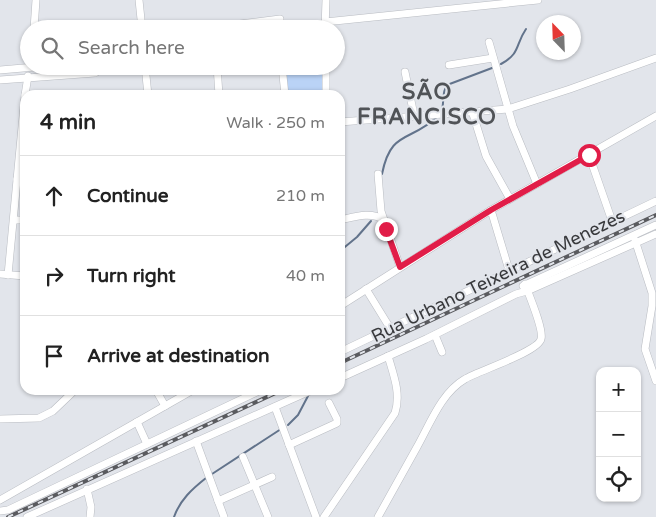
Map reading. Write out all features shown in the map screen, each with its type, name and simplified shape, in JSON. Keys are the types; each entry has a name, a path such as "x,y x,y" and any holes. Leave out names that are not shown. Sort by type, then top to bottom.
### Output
{"street":[{"path":"35,20 36,0"},
{"path":"139,0 141,20"},
{"path":"325,20 326,0"},
{"path":"345,23 538,0"},
{"path":"272,20 280,19"},
{"path":"489,42 508,109 522,150 537,184"},
{"path":"449,65 493,58"},
{"path":"345,122 508,109 656,58"},
{"path":"0,70 20,68"},
{"path":"405,72 414,116"},
{"path":"26,90 28,75"},
{"path":"0,80 68,75"},
{"path":"147,75 148,90"},
{"path":"218,75 219,90"},
{"path":"283,75 284,90"},
{"path":"326,75 326,90"},
{"path":"472,112 486,156 510,199"},
{"path":"345,303 491,210 656,116"},
{"path":"589,155 612,222"},
{"path":"378,174 379,197 384,220 400,267"},
{"path":"20,185 4,274 20,276"},
{"name":"Rua Urbano Teixeira de Menezes","path":"345,350 656,201"},
{"path":"491,210 509,270"},
{"path":"345,219 366,215 384,220"},
{"path":"14,220 20,220"},
{"name":"Rua Urbano Teixeira de Menezes","path":"345,376 435,335 526,288 635,239 656,225"},
{"name":"Rua Urbano Teixeira de Menezes","path":"635,239 656,234"},
{"path":"635,239 654,286 652,299 654,311 644,349 656,381"},
{"path":"378,517 438,408 452,388 465,379 527,351 542,339 541,328 526,288"},
{"path":"366,289 390,328"},
{"path":"435,335 442,352"},
{"path":"324,517 396,413 398,391 388,356"},
{"path":"0,419 39,418 53,411 68,395"},
{"path":"159,395 165,406"},
{"path":"0,500 185,395"},
{"path":"0,512 8,510 250,395"},
{"path":"28,517 300,395"},
{"path":"289,445 337,423 329,403"},
{"path":"275,406 316,517"},
{"path":"136,422 147,444"},
{"path":"196,441 224,517"},
{"path":"244,458 268,517"},
{"path":"218,501 272,476"},
{"path":"87,489 91,507 90,517"}],"shaded area":[{"path":"283,75 326,75 326,90 284,90"}],"waterway":[{"path":"501,64 515,52 526,29"},
{"path":"441,113 444,91 447,85 492,68"},
{"path":"382,174 386,160 396,143 419,130 438,116"},
{"path":"345,247 371,221"},
{"path":"288,425 298,415 308,396"},
{"path":"212,474 281,429"},
{"path":"174,517 187,495 206,478"}],"railway":[{"path":"345,361 656,215"},
{"path":"8,517 271,395"}],"district":[{"name":"SÃO FRANCISCO","path":"427,104"}],"route":[{"path":"386,229 400,267 491,210 589,155"}]}
